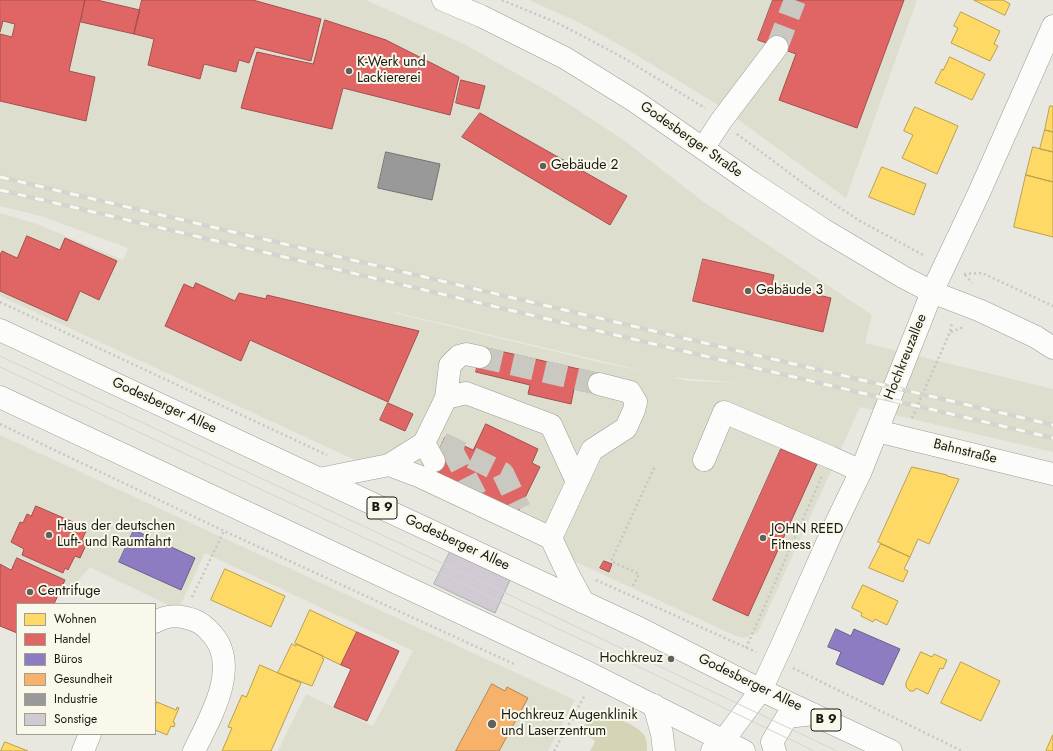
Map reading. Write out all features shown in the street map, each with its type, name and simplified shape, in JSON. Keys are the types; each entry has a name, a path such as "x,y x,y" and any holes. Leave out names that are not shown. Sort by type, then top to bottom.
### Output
{"main road":[{"name":"Godesberger Straße","path":"443,0 481,16 565,58 636,102 704,147 751,182 824,230 902,277 932,292 981,311 1036,337 1053,348"},
{"name":"Hochkreuzallee","path":"718,746 761,690 775,660 835,525 861,471 932,292 978,195 1053,26"},
{"path":"704,147 777,47"},
{"name":"Godesberger Allee","path":"0,330 627,622 761,690 891,751"},
{"path":"319,479 389,465 435,449 446,398 450,365 459,356 466,354 480,357"},
{"path":"551,538 592,450 626,428 634,410 636,402 630,392 599,384"},
{"path":"446,398 466,393 551,425 576,482"},
{"path":"0,398 654,705 718,746 744,751"},
{"path":"704,460 724,412 861,471"},
{"name":"Bahnstraße","path":"876,431 1053,474"},
{"path":"389,465 483,502 551,538 584,602"},
{"path":"156,622 163,618 182,616 204,624 219,642 225,666 223,684 194,751"},
{"path":"654,705 662,734 664,751"},
{"path":"775,751 772,742 787,717 813,714"},
{"path":"83,751 90,735"}],"path":[{"path":"913,256 916,251"},
{"path":"959,272 965,274 982,273 1053,306"},
{"path":"0,302 332,457"},
{"path":"911,420 950,332 961,328 963,323"},
{"path":"0,424 224,530 521,667"},
{"path":"746,648 830,457"},
{"path":"633,586 639,574 611,561 655,466"},
{"path":"182,616 224,530"},
{"path":"564,565 638,600 775,660 962,751"},
{"path":"554,751 602,661 613,664 623,659 628,650 628,640 622,635 627,622"}],"shaded area":[{"path":"0,0 366,0 466,45 558,97 625,141 701,200 872,315 865,343 1053,389 1053,452 860,407 758,632 744,638 736,636 0,296 0,213 37,224 123,260 128,248 44,217 0,206","holes":["394,312 648,372 603,363","672,377 737,383 687,381"]},
{"path":"529,0 917,0 846,198 718,105 625,48 580,23"},
{"path":"0,435 575,700 548,751 278,751 306,694 373,726 413,651 205,553 178,610 90,567 67,593 0,563"},
{"path":"596,710 622,720 640,731 646,739 647,751 590,751 595,742 581,731 593,711"}],"building: Wohnen":[{"path":"974,0 1003,0 1010,4 1005,15"},
{"path":"961,12 1000,31 994,44 998,46 990,61 951,43 958,28 954,26"},
{"path":"950,57 985,74 972,100 935,83"},
{"path":"1050,106 1053,106 1053,132 1045,130"},
{"path":"915,107 958,126 937,174 902,158 913,135 904,131"},
{"path":"1045,130 1053,132 1053,152 1040,149"},
{"path":"1033,147 1053,152 1053,182 1026,175"},
{"path":"882,167 926,184 914,215 869,197"},
{"path":"1026,175 1053,182 1053,237 1014,227"},
{"path":"912,467 959,479 929,544 918,539 910,557 878,542"},
{"path":"881,544 910,557 904,569 908,571 903,582 869,568"},
{"path":"225,569 285,596 271,627 211,600"},
{"path":"863,585 898,601 887,625 875,619 873,622 861,616 862,613 852,608"},
{"path":"310,610 357,632 341,665 295,643"},
{"path":"292,644 296,646 296,644 323,656 322,658 324,659 312,686 278,673"},
{"path":"921,652 932,657 934,654 947,660 943,669 940,668 928,694 916,688 914,691 910,691 906,687 906,683"},
{"path":"961,662 1000,681 981,721 941,703"},
{"path":"260,665 301,683 271,751 222,751 232,728 228,727 242,695 246,697"},
{"path":"157,702 176,710 177,707 179,708 173,722 175,723 174,727 171,726 167,735 156,730"},
{"path":"1053,735 1053,751 1046,751 1047,748"},
{"path":"5,742 28,751 1,751"}],"building: Handel":[{"path":"0,0 85,0 69,71 95,77 86,121 0,101 0,34 12,37 15,24 3,21 0,32"},
{"path":"85,0 97,0 140,10 134,34 81,22"},
{"path":"142,0 253,0 321,19 311,61 255,47 249,63 239,60 236,72 204,64 200,79 148,65 154,39 134,34"},
{"path":"773,0 904,0 857,128 779,100 796,54 758,40"},
{"name":"K-Werk und Lackiererei","path":"325,20 386,40 459,77 450,115 343,88 332,129 241,108 257,52 313,64"},
{"path":"461,80 485,86 479,109 456,103"},
{"name":"Gebäude 2","path":"480,113 627,196 610,225 462,137"},
{"path":"27,236 60,250 65,238 117,261 99,300 80,291 67,321 0,291 0,255 2,251 17,258"},
{"name":"Gebäude 3","path":"703,259 774,275 772,284 831,298 823,332 693,301"},
{"path":"196,283 235,301 239,293 266,299 267,295 419,331 388,402 250,340 241,361 165,326 184,284 193,288"},
{"path":"482,347 601,374 597,394 574,389 571,404 528,394 530,385 476,372"},
{"path":"388,403 413,414 405,431 380,420"},
{"path":"486,424 538,449 532,463 540,467 516,516 428,473 445,437 473,450"},
{"path":"781,449 817,464 748,616 713,600"},
{"name":"Haus der deutschen Luft- und Raumfahrt","path":"36,506 73,522 72,524 86,531 82,540 87,543 80,558 75,556 68,570 65,568 63,573 22,555 24,549 11,542 20,522 23,523 27,514 31,516"},
{"name":"Centrifuge","path":"17,558 65,580 54,603 16,603 16,633 0,626 0,564 11,570"},
{"path":"604,561 612,564 609,572 600,568"},
{"path":"357,632 399,651 367,721 334,707 351,669 341,665"}],"building: Büros":[{"path":"134,530 195,558 181,590 119,562"},
{"path":"836,629 851,636 854,629 900,649 883,685 836,664 841,652 828,647"}],"building: Gesundheit":[{"name":"Hochkreuz Augenklinik und Laserzentrum","path":"492,684 505,691 507,687 528,698 499,751 456,751"}],"building: Industrie":[{"path":"386,152 440,164 432,200 378,188"}],"building: Sonstige":[{"path":"450,552 510,580 495,613 434,584"}],"tunnel":[{"path":"777,47 795,0"},
{"path":"480,357 599,384"},
{"path":"442,443 503,473 520,509"},
{"path":"451,448 476,496"}],"tram line":[{"path":"0,356 472,577 837,751"},
{"path":"0,367 612,654 814,751"}],"railway":[{"path":"0,177 1053,425"},
{"path":"0,190 1053,438"}],"place":[{"name":"K-Werk und Lackiererei","path":"349,71"},
{"name":"Gebäude 2","path":"543,166"},
{"name":"Gebäude 3","path":"748,291"},
{"name":"Haus der deutschen Luft- und Raumfahrt","path":"49,535"},
{"name":"JOHN REED Fitness","path":"763,538"},
{"name":"Centrifuge","path":"30,592"},
{"name":"Hochkreuz","path":"671,659"},
{"name":"Hochkreuz Augenklinik und Laserzentrum","path":"492,724"}]}
